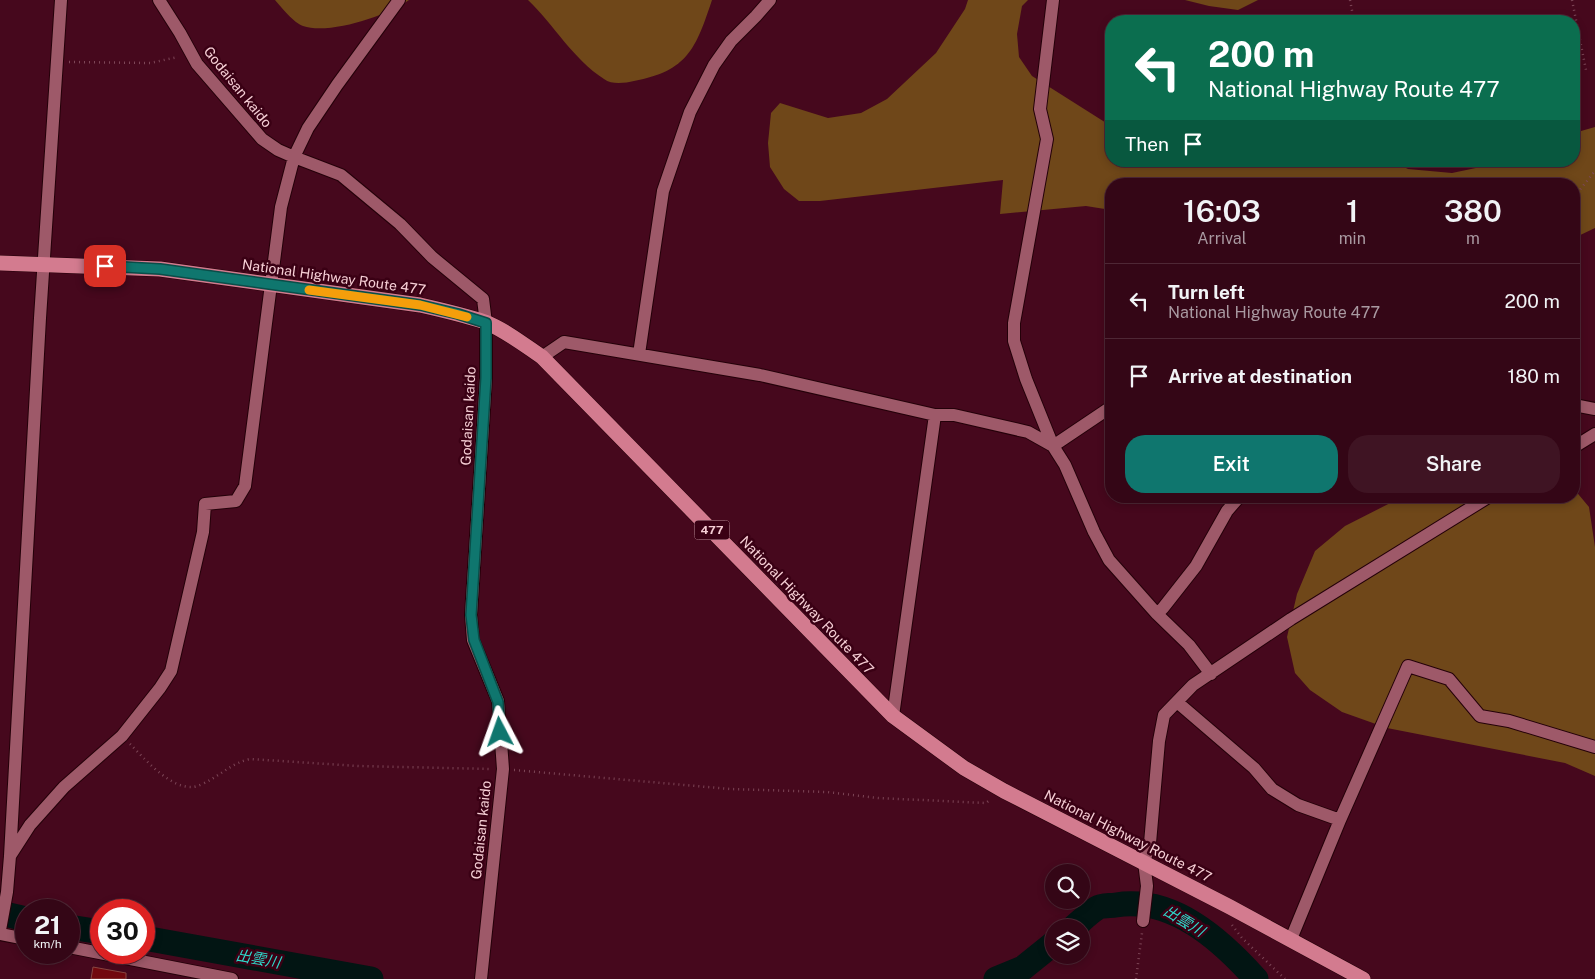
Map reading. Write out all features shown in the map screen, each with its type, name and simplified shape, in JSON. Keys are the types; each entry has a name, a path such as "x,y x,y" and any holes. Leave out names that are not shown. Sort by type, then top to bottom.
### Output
{"highway":[{"name":"National Highway Route 477","path":"0,263 160,269 420,305 486,323 512,336 542,357 894,716 964,768 1004,791 1144,862 1363,979"}],"street":[{"path":"15,935 0,929 7,892 10,856 61,0"},
{"name":"Godaisan kaido","path":"159,0 197,64 262,139 278,150 341,175 400,224 432,257 483,299 486,323 486,378 471,615 474,640 498,702 503,769 481,979"},
{"path":"10,856 30,825 64,787 122,736 171,671 203,532 205,504 236,501 245,486 281,207 294,157 308,128 399,0"},
{"path":"639,354 663,192 690,112 714,65 731,41 770,0"},
{"path":"1053,0 1040,108 1047,140 1014,323 1014,341 1026,379 1053,446 1065,465 1094,532 1109,560 1157,614 1189,645 1212,674"},
{"path":"542,357 564,342 760,375 935,415 954,415 1028,432 1053,446"},
{"path":"1580,406 1595,409"},
{"path":"1053,446 1105,411"},
{"path":"894,716 935,415"},
{"path":"1580,443 1595,434"},
{"path":"1157,614 1164,608 1196,566 1227,511 1234,503"},
{"path":"1143,921 1147,886 1144,862 1150,843 1164,715 1193,685 1291,619 1479,503"},
{"path":"1291,939 1340,820 1408,666 1449,679 1480,716 1509,721 1595,747"},
{"path":"1177,702 1254,768 1272,790 1298,805 1340,820"},
{"path":"80,949 232,979"}],"path":[{"path":"1350,0 1353,15"},
{"path":"1572,0 1575,15"},
{"path":"1580,40 1586,70"},
{"path":"57,61 150,63 192,54"},
{"path":"1580,190 1595,171"},
{"path":"122,736 158,772 178,784 192,788 209,781 238,762 250,759 358,766 503,769 730,788 827,792 878,798 986,803 1004,791"},
{"path":"1136,979 1143,921"},
{"path":"1253,947 1285,979"}],"shaded area":[{"path":"275,0 409,0 373,18 342,26 314,28 303,26 296,22"},
{"path":"528,0 712,0 695,44 678,64 652,77 619,83 604,79 583,62"},
{"path":"968,0 1028,0 1022,6 1017,34 1019,57 1032,76 1105,122 1105,167 1404,167 1452,173 1480,167 1580,167 1580,131 1595,127 1595,228 1580,235 1580,178 1105,178 1105,209 1086,206 1000,214 1003,180 820,201 799,201 784,189 770,167 768,143 771,113 780,103 828,118 861,113 887,99 936,53 965,9"},
{"path":"1185,0 1258,0 1238,10"},
{"path":"1580,496 1589,507 1595,547 1595,776 1565,763 1387,728 1342,712 1310,690 1295,673 1287,637 1297,594 1315,551 1345,526 1390,503 1580,503"}],"building":[{"path":"93,967 126,973 126,979 91,979"}],"waterway":[{"name":"出雲川","path":"1083,919 1101,906 1137,904 1157,907 1176,914 1211,936 1256,979"},
{"name":"出雲川","path":"0,913 15,916"},
{"name":"出雲川","path":"80,929 90,930"},
{"name":"出雲川","path":"155,940 371,979"},
{"name":"出雲川","path":"996,979 1023,968 1045,950"}],"slow traffic":[{"path":"309,290 420,305 467,317"}],"route":[{"path":"105,266 160,269 420,305 486,323 486,378 471,615 474,640 498,702 500,732"}]}
